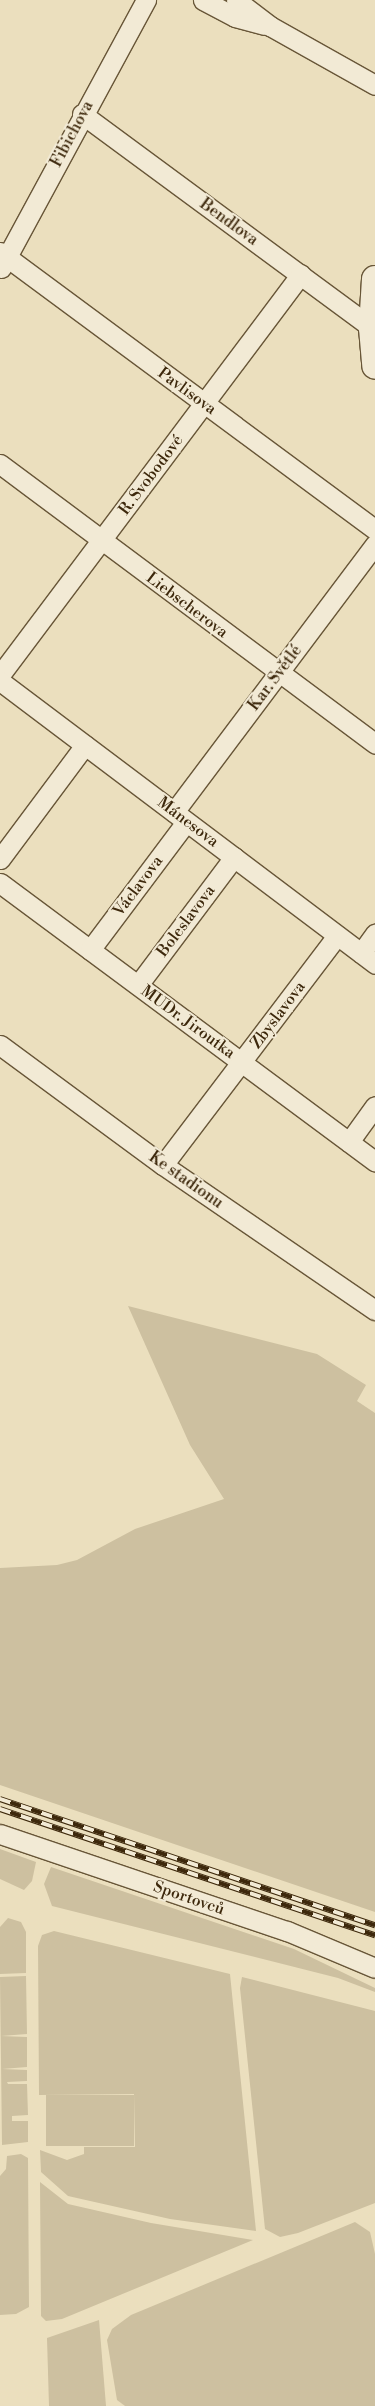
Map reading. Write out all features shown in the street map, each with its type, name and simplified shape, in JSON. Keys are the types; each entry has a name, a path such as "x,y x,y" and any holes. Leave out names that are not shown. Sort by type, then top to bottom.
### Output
{"street":[{"name":"Fibichova","path":"2,260 146,0"},
{"path":"203,0 235,17 270,26"},
{"path":"236,0 270,26 375,85"},
{"name":"Bendlova","path":"82,114 373,329"},
{"name":"Pavlisova","path":"2,260 205,404 375,530"},
{"name":"R. Svobodové","path":"0,676 301,274"},
{"path":"375,279 373,329 375,366"},
{"name":"Liebscherova","path":"0,464 375,744"},
{"name":"Kar. Světlé","path":"180,817 279,674 375,544"},
{"name":"Mánesova","path":"0,681 368,959"},
{"path":"0,859 85,745"},
{"name":"Václavova","path":"90,950 180,817"},
{"name":"Boleslavova","path":"138,985 234,857"},
{"name":"MUDr. Jiroutka","path":"0,883 375,1162"},
{"path":"368,959 375,934"},
{"name":"Zbyslavova","path":"163,1165 243,1062 336,936"},
{"name":"Ke stadionu","path":"0,1045 163,1165 375,1310"},
{"path":"349,1142 375,1106"},
{"name":"Sportovců","path":"0,1834 287,1931 375,1968"}],"shaded area":[{"path":"128,1306 317,1354 366,1385 357,1401 375,1413 375,1912 0,1785 0,1568 57,1565 77,1560 135,1529 224,1499 190,1445"},
{"path":"0,1849 36,1862 32,1881 24,1890 0,1879"},
{"path":"51,1867 294,1949 375,1988 375,1992 338,1978 52,1906 44,1884"},
{"path":"8,1918 21,1922 26,1932 26,1973 0,1974 0,1927"},
{"path":"54,1931 230,1974 256,2231 170,2219 68,2196 41,2172 40,2150 67,2160 84,2154 84,2147 135,2147 134,2094 39,2095 38,1946 42,1935"},
{"path":"26,1976 27,2034 1,2036 27,2037 27,2067 2,2069 27,2070 27,2081 7,2082 8,2084 27,2084 28,2115 12,2116 12,2121 28,2121 28,2142 2,2145 0,1977"},
{"path":"242,1977 375,2011 375,2203 298,2233 280,2237 265,2229 240,1988"},
{"path":"46,2095 134,2095 134,2146 46,2146"},
{"path":"21,2154 28,2158 29,2307 16,2314 0,2315 0,2176 6,2169 7,2156"},
{"path":"40,2182 68,2204 151,2223 253,2240 62,2319 46,2321 41,2316"},
{"path":"355,2222 370,2232 375,2254 375,2406 125,2406 117,2400 107,2340 112,2329 131,2315"},
{"path":"99,2320 106,2406 49,2406 47,2338"}],"railway":[{"path":"0,1799 375,1925"},
{"path":"0,1809 375,1935"}]}
